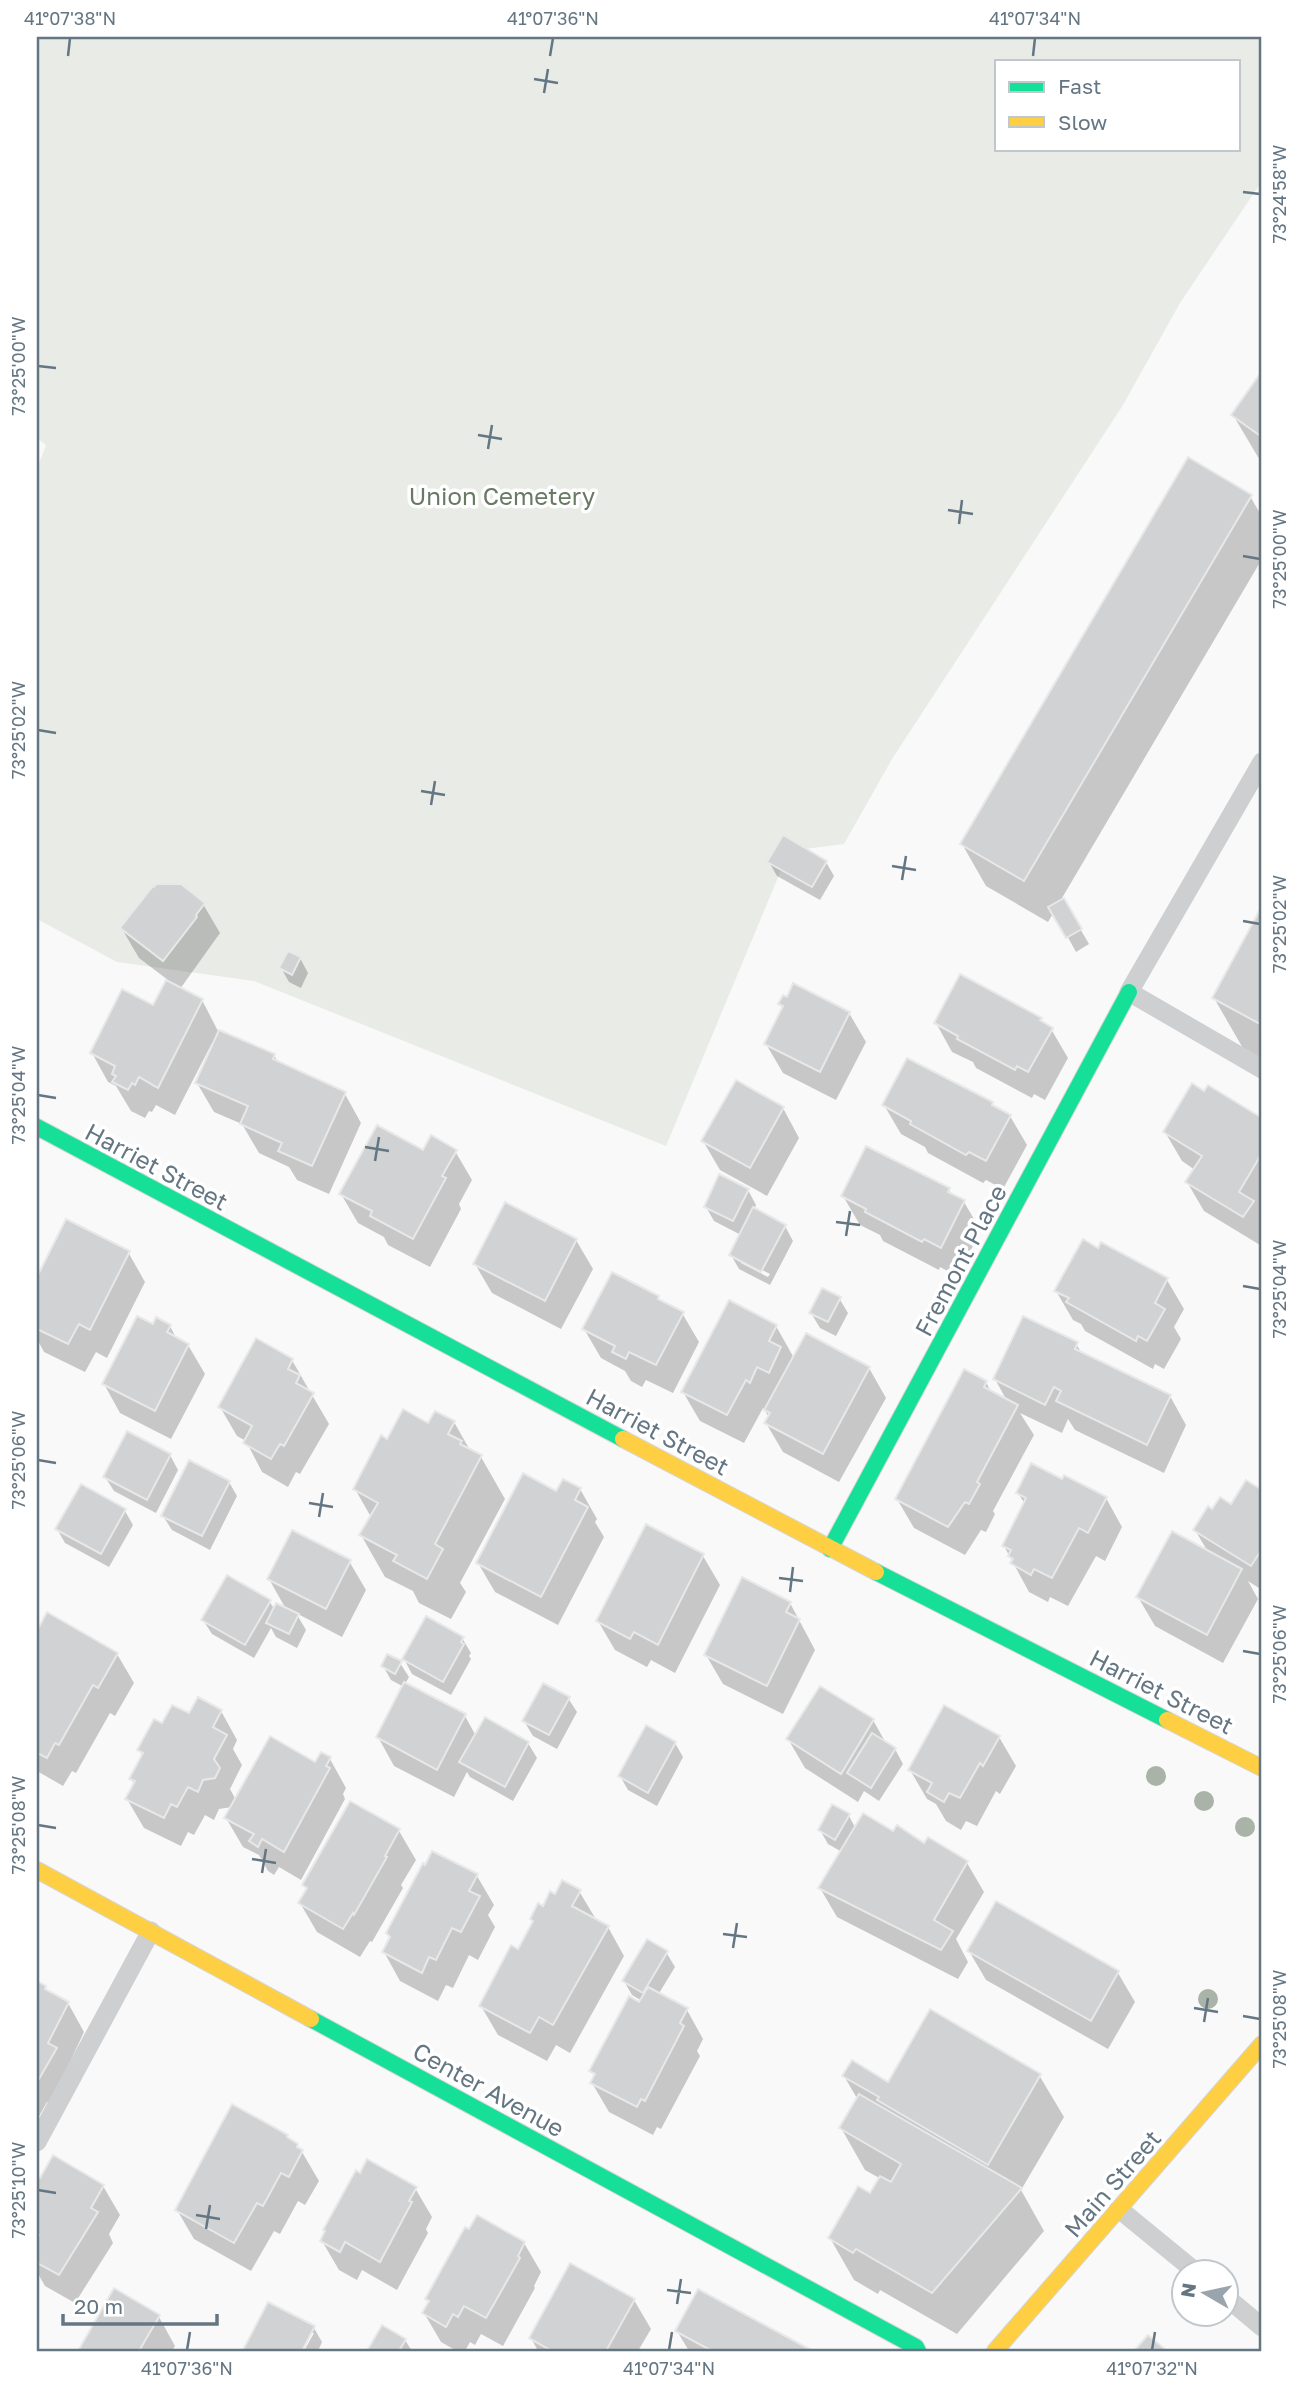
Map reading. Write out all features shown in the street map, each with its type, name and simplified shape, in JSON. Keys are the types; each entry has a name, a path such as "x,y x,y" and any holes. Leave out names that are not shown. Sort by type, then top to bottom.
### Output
{"street":[{"name":"Fremont Place","path":"830,1549 1129,992"},
{"name":"Harriet Street","path":"37,1127 830,1549 1262,1768"},
{"name":"Center Avenue","path":"37,1870 904,2340 918,2351"},
{"name":"Main Street","path":"995,2351 1262,2044"}],"lane":[{"path":"1262,762 1129,992 1262,1069"},
{"path":"37,2142 151,1931"},
{"path":"1119,2208 1178,2258"},
{"path":"1240,2309 1262,2327"}],"green space":[{"name":"Union Cemetery","path":"37,37 1262,37 1262,181 1180,303 1123,405 892,759 844,844 789,851 666,1146 254,981 117,962 37,919 37,469 46,445 37,438"}],"building":[{"path":"1262,371 1262,437 1231,415"},
{"path":"1188,457 1252,495 1024,881 960,844"},
{"path":"783,835 827,861 812,887 767,862"},
{"path":"156,884 181,884 205,903 163,961 120,928"},
{"path":"1064,898 1082,929 1066,938 1048,907"},
{"path":"1262,906 1262,1025 1212,998"},
{"path":"288,951 301,957 292,975 279,968"},
{"path":"960,974 1042,1018 1040,1020 1053,1028 1028,1072 1017,1066 1015,1070 957,1039 958,1036 934,1023"},
{"path":"166,980 203,999 158,1088 139,1077 135,1085 132,1083 128,1090 112,1082 116,1076 112,1074 115,1066 90,1053 122,989 153,1005"},
{"path":"793,983 850,1012 820,1072 764,1044 783,1006 778,1004 783,995 787,997"},
{"path":"219,1030 275,1054 273,1059 346,1092 312,1166 278,1151 282,1143 240,1124 248,1106 195,1083"},
{"path":"907,1058 993,1102 992,1105 1011,1115 986,1161 969,1152 966,1155 882,1105"},
{"path":"736,1080 784,1107 750,1168 701,1141"},
{"path":"1192,1083 1204,1091 1208,1085 1262,1118 1262,1153 1239,1192 1254,1201 1243,1217 1185,1182 1202,1156 1163,1132"},
{"path":"377,1125 423,1150 431,1135 457,1150 442,1176 446,1178 413,1239 370,1216 372,1211 339,1194"},
{"path":"866,1146 950,1188 948,1192 965,1200 941,1248 924,1239 922,1242 841,1196"},
{"path":"719,1174 749,1189 733,1221 704,1207"},
{"path":"505,1202 577,1239 545,1301 473,1264"},
{"path":"753,1207 786,1225 761,1272 729,1255"},
{"path":"66,1219 130,1251 90,1330 79,1324 68,1344 37,1329 37,1277"},
{"path":"1083,1239 1098,1248 1101,1242 1168,1278 1155,1303 1165,1309 1147,1341 1138,1336 1136,1341 1066,1302 1069,1298 1054,1291"},
{"path":"612,1272 684,1312 656,1365 629,1352 626,1359 612,1352 615,1346 582,1329"},
{"path":"822,1288 841,1297 828,1322 809,1313"},
{"path":"729,1300 777,1325 769,1341 781,1347 769,1373 757,1367 750,1383 746,1380 727,1415 681,1392"},
{"path":"137,1316 153,1324 156,1317 171,1325 167,1332 189,1344 155,1411 102,1384"},
{"path":"1023,1316 1078,1342 1075,1349 1171,1395 1147,1445 1056,1401 1061,1391 1054,1387 1045,1405 993,1379"},
{"path":"806,1333 870,1367 823,1454 764,1423 770,1413 764,1410"},
{"path":"256,1338 293,1359 288,1369 300,1375 296,1383 314,1393 284,1446 280,1444 271,1459 243,1443 252,1426 218,1407"},
{"path":"964,1369 987,1381 984,1387 1018,1405 977,1482 980,1484 969,1504 965,1502 948,1527 895,1499"},
{"path":"403,1409 428,1423 435,1411 455,1421 448,1434 462,1441 460,1444 482,1455 435,1544 443,1549 427,1579 393,1561 397,1555 359,1535 378,1503 353,1489 381,1435 387,1439"},
{"path":"127,1431 171,1454 147,1500 103,1477"},
{"path":"189,1460 230,1481 202,1536 161,1516"},
{"path":"1031,1463 1062,1479 1064,1475 1107,1497 1088,1533 1079,1528 1052,1578 1034,1569 1031,1575 1010,1563 1013,1559 1008,1556 1011,1550 1002,1546 1026,1498 1016,1493"},
{"path":"523,1473 556,1491 563,1479 581,1488 575,1500 588,1507 541,1597 476,1563"},
{"path":"1246,1480 1262,1490 1262,1549 1251,1566 1193,1530 1208,1506 1212,1509 1220,1497 1231,1504"},
{"path":"81,1484 126,1509 101,1554 55,1529"},
{"path":"646,1524 704,1554 658,1645 634,1632 630,1639 596,1621"},
{"path":"292,1530 351,1560 326,1609 267,1579"},
{"path":"1172,1531 1242,1569 1207,1635 1136,1597"},
{"path":"227,1575 271,1600 245,1645 201,1620"},
{"path":"742,1577 791,1602 786,1612 800,1619 767,1686 704,1655"},
{"path":"276,1603 299,1614 289,1634 266,1623"},
{"path":"47,1612 118,1653 98,1688 93,1685 59,1745 55,1743 47,1758 37,1753 37,1631"},
{"path":"426,1616 464,1637 461,1642 464,1644 443,1682 402,1659"},
{"path":"387,1654 402,1661 395,1674 381,1666"},
{"path":"404,1682 466,1714 437,1770 376,1737"},
{"path":"543,1683 570,1697 549,1735 522,1721"},
{"path":"820,1686 874,1719 841,1774 786,1739"},
{"path":"198,1697 222,1710 213,1727 227,1735 214,1759 220,1768 215,1778 203,1780 198,1792 188,1787 177,1807 171,1804 164,1818 125,1799 135,1781 129,1779 143,1753 137,1750 154,1719 162,1723 172,1705 189,1713"},
{"path":"944,1705 1000,1736 983,1766 980,1763 960,1798 949,1793 944,1802 927,1792 932,1783 908,1770"},
{"path":"485,1717 529,1742 505,1787 459,1762"},
{"path":"646,1725 676,1742 648,1793 618,1776"},
{"path":"872,1733 896,1748 871,1788 847,1773"},
{"path":"270,1736 315,1762 321,1752 331,1757 326,1766 330,1768 284,1852 262,1839 258,1847 249,1841 254,1834 224,1818"},
{"path":"350,1801 400,1829 354,1915 353,1913 343,1929 298,1903 307,1888 302,1885"},
{"path":"832,1804 850,1814 835,1840 818,1830"},
{"path":"863,1813 893,1831 897,1825 924,1843 928,1837 968,1861 934,1920 953,1931 941,1950 818,1888"},
{"path":"432,1851 478,1874 469,1891 480,1896 461,1932 452,1928 436,1960 429,1957 422,1973 382,1952 390,1937 386,1933"},
{"path":"562,1880 581,1890 572,1906 609,1926 553,2025 539,2017 530,2033 479,2006 511,1945 518,1949 533,1921 530,1919 538,1903 543,1906 550,1891 555,1894"},
{"path":"996,1901 1119,1971 1091,2021 967,1951"},
{"path":"647,1939 668,1951 643,1993 622,1981"},
{"path":"37,1981 46,1986 45,1989 69,2002 48,2043 57,2048 39,2079 37,2078"},
{"path":"648,1987 688,2008 680,2023 684,2026 645,2101 641,2099 637,2107 590,2083 595,2074 589,2071 629,1996 639,2002"},
{"path":"930,2009 1041,2074 988,2165 877,2100 879,2097 842,2076 852,2060 888,2082"},
{"path":"859,2094 1022,2188 932,2293 856,2249 853,2253 828,2238 858,2186 870,2193 880,2176 891,2182 901,2164 839,2128"},
{"path":"232,2104 288,2135 287,2137 298,2144 297,2147 303,2150 289,2177 281,2173 263,2206 257,2203 234,2243 175,2210"},
{"path":"53,2155 104,2185 91,2208 98,2212 59,2275 37,2263 37,2177 40,2178"},
{"path":"367,2159 417,2187 409,2201 412,2202 380,2262 345,2242 340,2252 320,2241 325,2231 323,2230 356,2170 360,2173"},
{"path":"477,2215 525,2242 518,2256 520,2258 486,2318 464,2306 458,2317 453,2314 446,2327 422,2313 429,2301 425,2299 465,2227 469,2229"},
{"path":"570,2263 635,2299 606,2351 552,2351 529,2338"},
{"path":"114,2288 160,2315 139,2351 78,2351"},
{"path":"698,2289 813,2351 712,2351 675,2331"},
{"path":"268,2302 315,2326 302,2351 243,2350"},
{"path":"382,2325 406,2339 399,2351 367,2351"},
{"path":"1148,2335 1167,2351 1134,2351"}],"traffic: fast":[{"path":"830,1549 1129,992"},
{"path":"37,1127 623,1439"},
{"path":"876,1572 1167,1720"},
{"path":"311,2019 916,2347 918,2351"}],"traffic: slow":[{"path":"623,1439 876,1572"},
{"path":"1167,1720 1262,1768"},
{"path":"37,1870 311,2019"},
{"path":"995,2351 1262,2044"}]}
